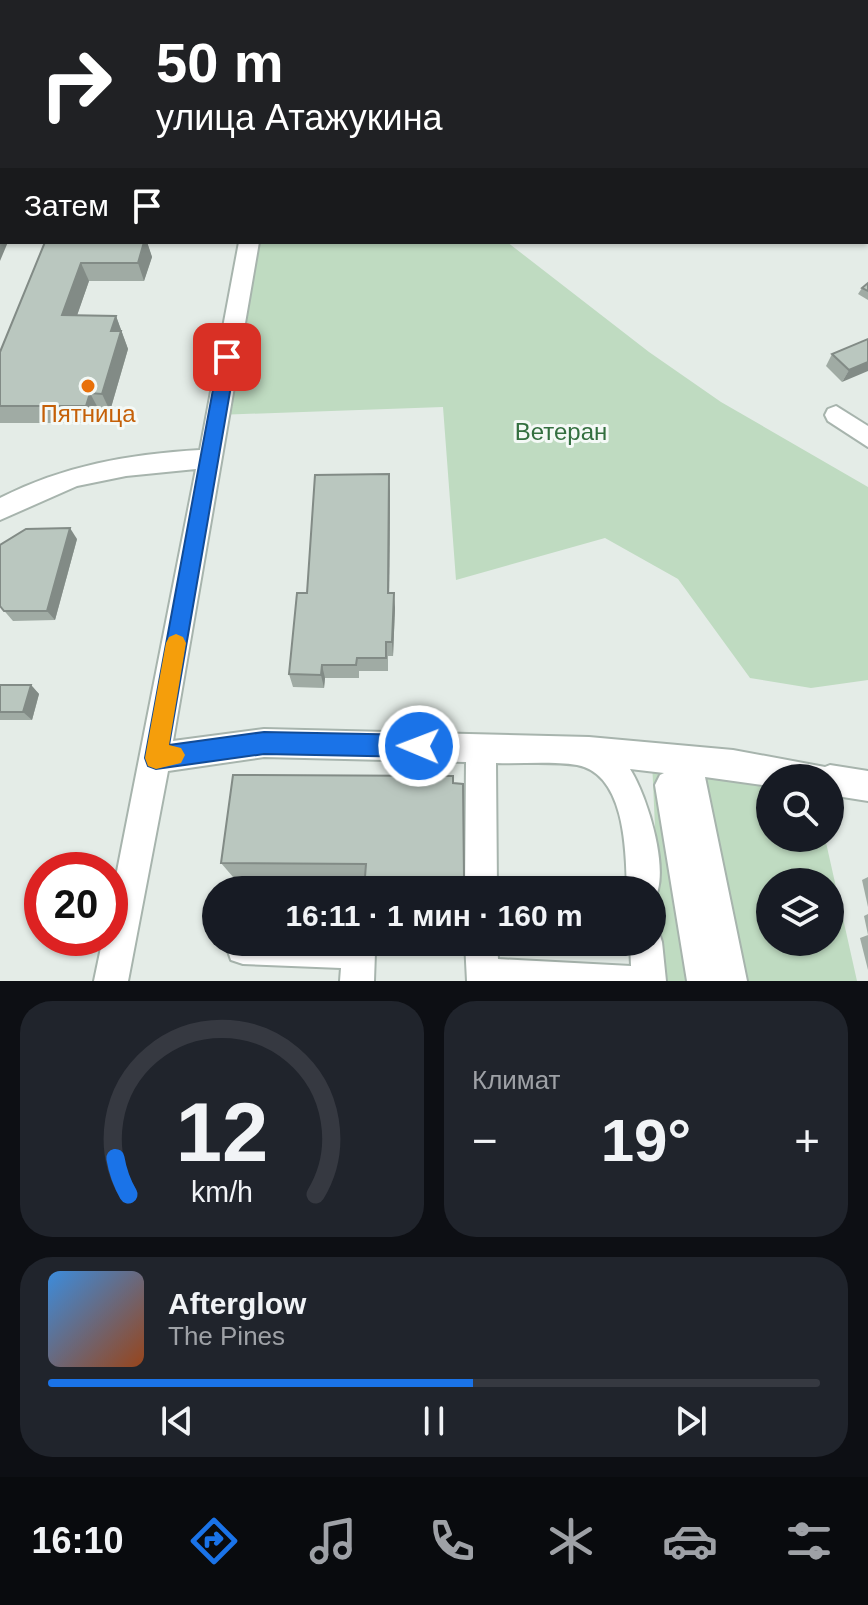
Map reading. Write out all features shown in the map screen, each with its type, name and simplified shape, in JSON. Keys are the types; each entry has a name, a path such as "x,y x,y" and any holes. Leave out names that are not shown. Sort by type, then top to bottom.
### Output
{"street":[{"path":"111,981 156,758 249,244"},
{"path":"836,415 868,438"},
{"path":"0,510 28,494 84,473 133,463 209,459"},
{"path":"156,758 264,743 583,751 756,769"},
{"path":"481,747 481,876"},
{"path":"583,751 600,758 616,774 639,817 642,876"},
{"path":"844,782 868,786"},
{"path":"704,981 670,785 694,786 730,981"},
{"path":"357,981 359,956"},
{"path":"481,956 481,975 627,981"},
{"path":"647,956 649,981"}],"green space":[{"name":"Ветеран","path":"249,244 510,244 649,352 721,402 868,487 868,680 811,688 750,678 678,579 605,538 456,580 443,407 217,415"},
{"path":"652,761 702,761 756,785 756,852 828,852 832,868 756,868 756,956 844,956 844,923 857,981 662,981 661,956 666,956 666,876 657,876"}],"building":[{"path":"44,244 143,244 138,263 81,263 62,315 116,316 111,331 121,331 102,394 90,393 86,406 0,406 0,352"},
{"path":"868,339 868,362 849,370 832,354"},
{"path":"389,474 388,593 394,593 392,642 386,642 386,658 357,658 356,665 322,665 321,675 289,674 297,593 307,593 315,475"},
{"path":"70,528 47,611 4,611 0,606 0,545 26,529"},
{"path":"0,685 31,685 23,712 0,712"},
{"path":"233,775 453,776 453,783 463,784 464,876 365,876 366,864 221,863"}],"slow traffic":[{"path":"174,755 156,758 176,643"}],"place":[{"name":"Пятница","path":"88,386"}],"route":[{"path":"227,357 156,758 264,743 419,746"}]}
